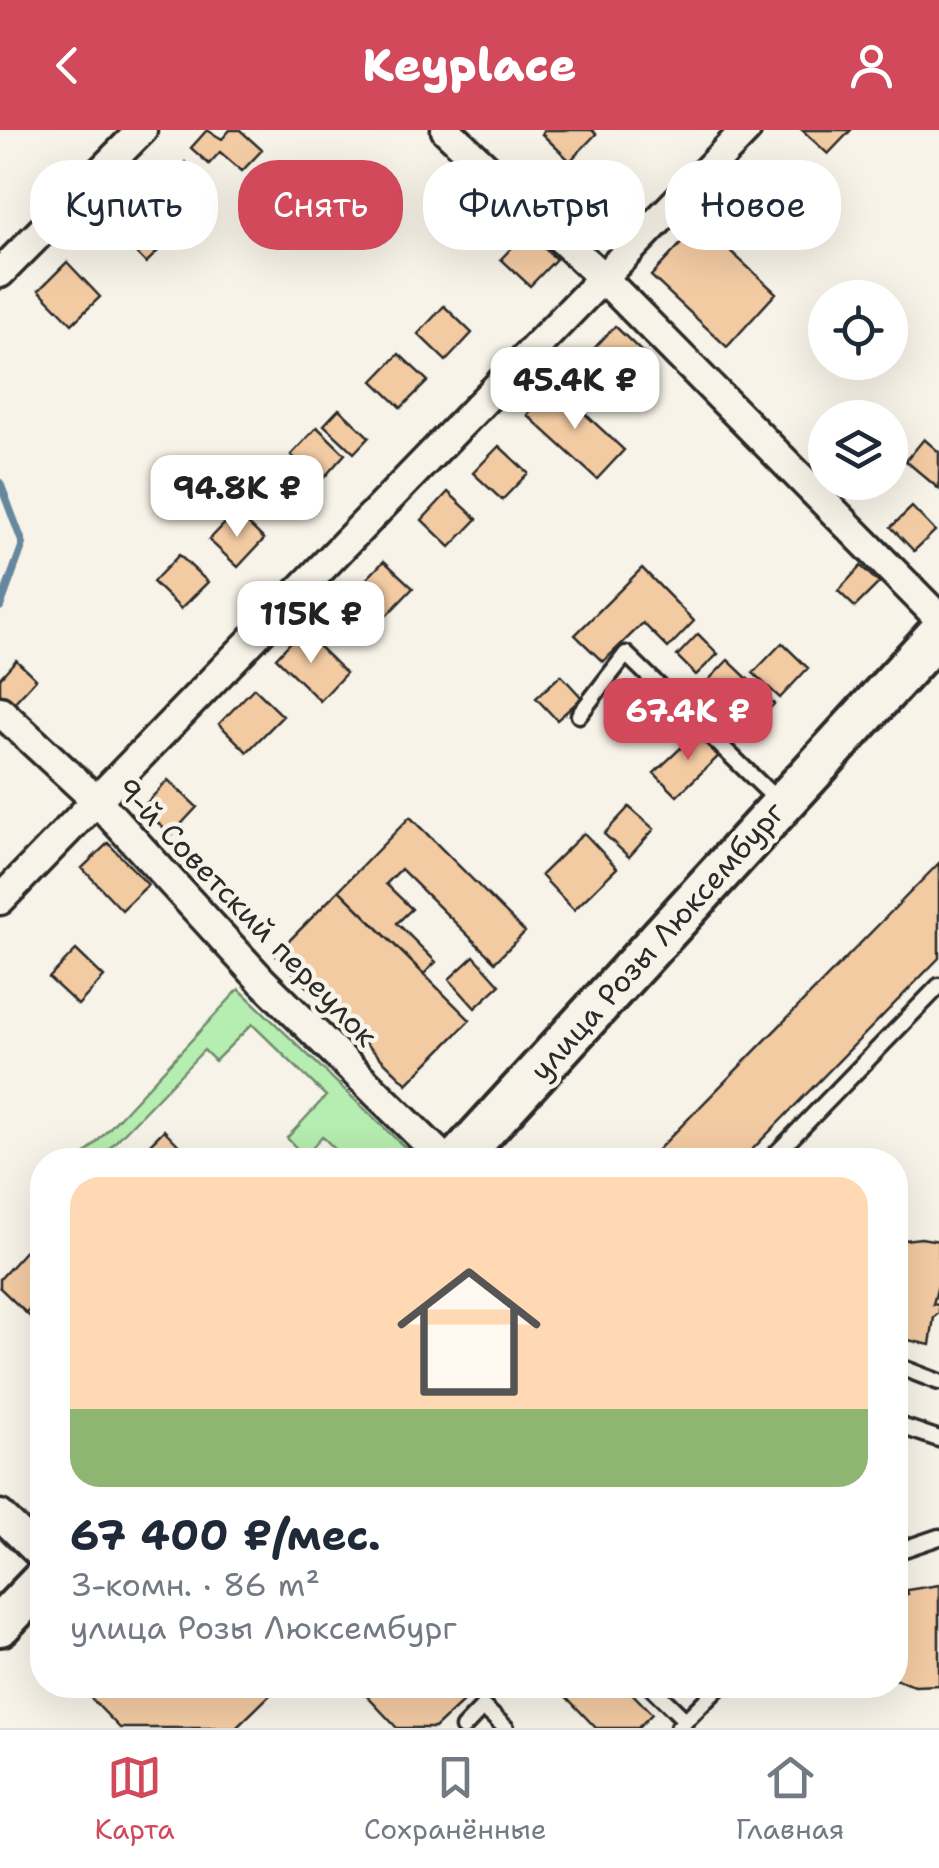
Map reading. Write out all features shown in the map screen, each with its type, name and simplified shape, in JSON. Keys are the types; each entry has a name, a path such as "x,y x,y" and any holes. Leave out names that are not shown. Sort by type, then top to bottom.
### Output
{"main road":[{"name":"улица Розы Люксембург","path":"467,1148 939,633"},
{"path":"0,1625 30,1594"}],"street":[{"path":"0,272 142,130"},
{"path":"446,130 605,280 939,618"},
{"path":"0,900 99,803 746,130"},
{"name":"9-й Советский переулок","path":"0,710 99,803 262,982 433,1148"},
{"path":"0,1515 30,1544"}],"lane":[{"path":"579,715 626,654 782,804"},
{"path":"782,1148 939,986"},
{"path":"908,1370 939,1382"},
{"path":"908,1432 939,1439"},
{"path":"908,1548 939,1537"},
{"path":"660,1698 682,1724 708,1698"},
{"path":"463,1728 483,1708 506,1728"}],"green space":[{"path":"239,989 405,1148 334,1148 322,1136 312,1148 296,1148 287,1138 326,1096 252,1024 215,1061 204,1050 110,1148 91,1148"}],"building":[{"path":"207,130 222,139 230,130 240,130 262,150 252,160 238,160 238,168 220,152 213,160 204,160 191,148"},
{"path":"545,130 592,130 596,134 569,160 542,134"},
{"path":"802,130 851,130 828,154"},
{"path":"133,250 159,250 146,263"},
{"path":"510,250 546,250 556,259 530,286 501,259"},
{"path":"675,250 729,250 776,293 727,347 651,276"},
{"path":"67,262 100,297 72,324 39,290"},
{"path":"444,306 472,333 446,361 418,334"},
{"path":"615,326 643,353 617,381 589,354"},
{"path":"399,354 428,381 401,408 373,381"},
{"path":"554,385 624,450 597,479 527,415"},
{"path":"339,409 369,437 354,453 324,425"},
{"path":"317,427 345,454 320,482 291,455"},
{"path":"924,439 939,452 939,489 908,463"},
{"path":"499,446 528,473 502,500 473,473"},
{"path":"448,492 477,519 450,547 422,520"},
{"path":"912,507 935,531 914,551 891,527"},
{"path":"236,512 264,539 238,567 209,540"},
{"path":"179,555 208,582 181,609 153,582"},
{"path":"384,561 413,588 386,616 358,588"},
{"path":"861,566 879,583 855,607 838,591"},
{"path":"642,568 694,621 668,648 643,623 603,662 575,635"},
{"path":"302,630 346,673 320,701 276,658"},
{"path":"698,634 718,654 696,675 677,656"},
{"path":"782,643 808,668 780,698 753,673"},
{"path":"16,660 36,679 12,705 0,695 0,678"},
{"path":"728,660 774,704 741,738 695,694"},
{"path":"561,675 582,698 557,720 536,698"},
{"path":"254,688 283,716 247,752 219,724"},
{"path":"700,730 722,753 677,796 654,773"},
{"path":"168,780 197,807 171,835 142,808"},
{"path":"629,807 654,829 629,857 604,834"},
{"path":"410,817 525,932 495,962 401,869 386,884 412,909 397,923 436,962 424,974 339,890"},
{"path":"584,833 617,868 574,910 541,875"},
{"path":"108,843 148,885 122,910 82,868"},
{"path":"939,863 939,958 754,1148 660,1148"},
{"path":"339,890 470,1020 407,1084 275,955"},
{"path":"76,950 104,977 78,1005 49,978"},
{"path":"474,956 500,985 475,1008 449,979"},
{"path":"164,1130 181,1148 146,1148"},
{"path":"908,1240 939,1241 939,1282 933,1304 939,1305 939,1313 934,1317 930,1345 908,1340"},
{"path":"30,1246 30,1309 26,1313 0,1288 0,1279"},
{"path":"939,1585 939,1685 908,1684 908,1590"},
{"path":"91,1698 267,1698 236,1728 120,1728"},
{"path":"369,1698 467,1698 435,1728 397,1728"},
{"path":"567,1698 637,1698 652,1714 638,1728 596,1728"}],"waterway":[{"path":"0,483 23,544 0,607"}]}
